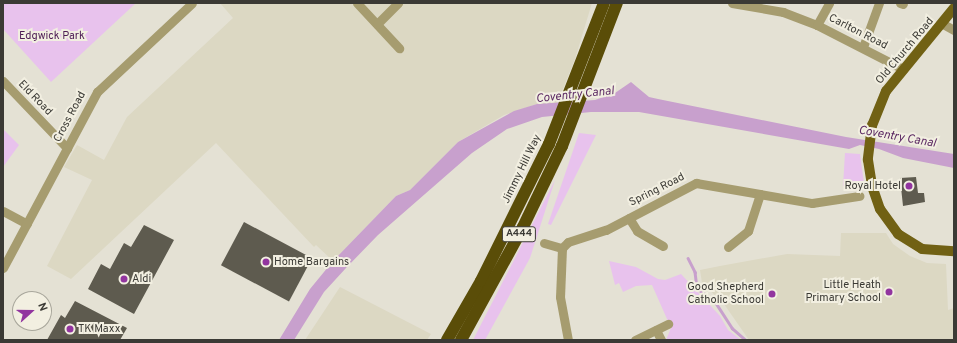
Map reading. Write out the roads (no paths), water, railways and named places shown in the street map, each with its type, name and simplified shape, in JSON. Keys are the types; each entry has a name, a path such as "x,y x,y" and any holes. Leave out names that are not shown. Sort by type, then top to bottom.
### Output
{"highway":[{"name":"Jimmy Hill Way","path":"447,340 522,201 569,96 604,3"},
{"name":"A444","path":"461,340 523,227 571,125 584,94 617,3"}],"main road":[{"name":"Old Church Road","path":"954,8 943,24 903,69 886,91 876,114 868,160 872,186 885,216 909,243 936,252 954,251"}],"street":[{"name":"Cross Road","path":"3,268 97,92 192,3"},
{"path":"357,3 399,48"},
{"path":"377,24 398,3"},
{"name":"Carlton Road","path":"732,3 783,12 817,24 903,69"},
{"path":"817,24 829,3"},
{"path":"863,47 879,3"},
{"path":"943,24 954,30"},
{"name":"Eld Road","path":"3,81 66,148"},
{"name":"Spring Road","path":"562,248 568,242 606,230 696,183 812,203 859,196"},
{"path":"728,247 748,231 760,194"},
{"path":"3,212 27,224"},
{"path":"629,218 637,231 663,246"},
{"path":"544,243 562,248 560,297 568,340"},
{"path":"635,340 668,324"},
{"path":"656,330 661,340"}],"waterway":[{"path":"688,258 695,272 697,288 716,303 732,328 746,340"}],"place":[{"name":"Royal Hotel","path":"909,186"},
{"name":"Home Bargains","path":"266,262"},
{"name":"Aldi","path":"124,279"},
{"name":"Little Heath Primary School","path":"889,292"},
{"name":"Good Shepherd Catholic School","path":"772,294"},
{"name":"TK Maxx","path":"70,329"}],"park label":[{"name":"Edgwick Park","path":"52,36"}],"water label":[{"name":"Coventry Canal","path":"575,96"},
{"name":"Coventry Canal","path":"897,138"}]}
